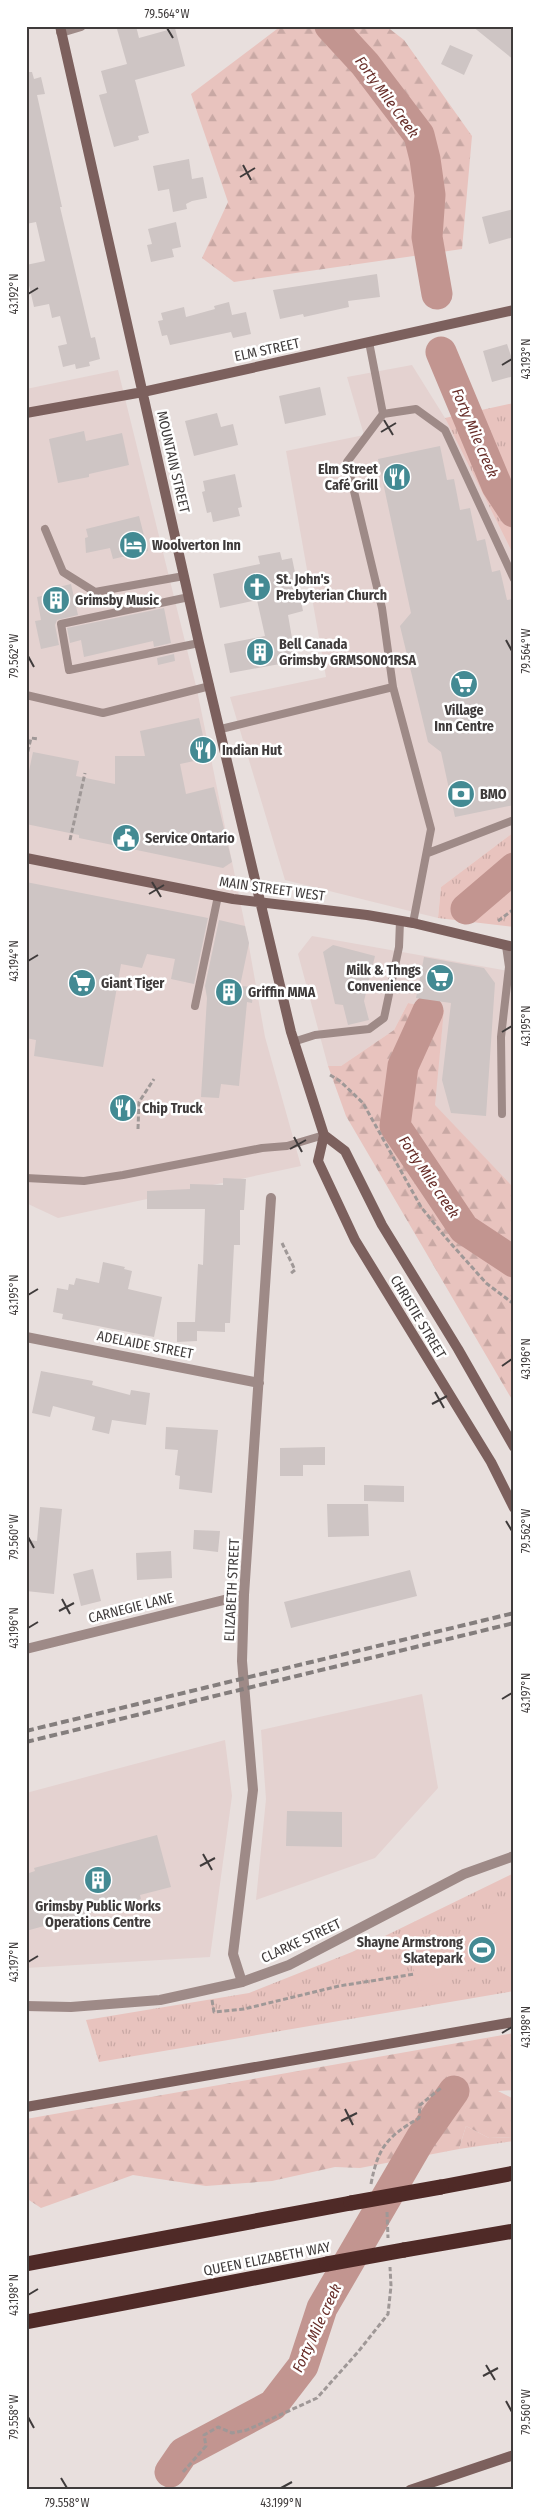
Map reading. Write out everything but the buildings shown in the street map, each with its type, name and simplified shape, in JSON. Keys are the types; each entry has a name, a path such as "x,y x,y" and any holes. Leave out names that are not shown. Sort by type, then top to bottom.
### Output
{"highway":[{"path":"26,2264 514,2173"},
{"name":"QUEEN ELIZABETH WAY","path":"26,2322 327,2264 514,2231"}],"main road":[{"name":"MOUNTAIN STREET","path":"61,29 199,643 221,729 261,904"},
{"name":"ELM STREET","path":"26,413 143,392 514,310"},
{"name":"MAIN STREET WEST","path":"26,858 261,904 367,915 413,923 510,946"},
{"path":"261,904 293,1042 324,1136"},
{"name":"CHRISTIE STREET","path":"514,1447 458,1349 382,1225 345,1151 324,1136 318,1161 355,1240 491,1462 514,1508"},
{"path":"26,2107 514,2022"},
{"path":"410,2490 514,2456"}],"street":[{"path":"61,29 81,26"},
{"name":"ELIZABETH STREET","path":"242,1982 233,1954 253,1790 242,1661 244,1594 271,1198"},
{"name":"ADELAIDE STREET","path":"26,1337 259,1383"},
{"name":"CARNEGIE LANE","path":"26,1649 244,1594"},
{"name":"CLARKE STREET","path":"26,2006 71,2007 160,2000 242,1982 290,1965 464,1874 514,1856"}],"lane":[{"path":"369,342 383,414"},
{"path":"413,923 428,853 431,829 393,686 382,608 347,462 383,414 416,409 445,430 514,579"},
{"path":"45,529 63,572 95,592 184,576"},
{"path":"189,597 61,624 69,670 199,643"},
{"path":"26,695 104,713 210,686"},
{"path":"221,729 393,686"},
{"path":"428,853 514,820"},
{"path":"195,1006 218,896"},
{"path":"293,1042 315,1035 369,1029 384,1018 399,947 400,921"},
{"path":"502,1114 501,1037 510,946"},
{"path":"26,1178 84,1181 262,1148 287,1146 324,1136"}],"path":[{"path":"26,759 31,738 38,739"},
{"path":"70,840 84,774"},
{"path":"498,921 514,909"},
{"path":"330,1075 340,1081 363,1103 421,1207 486,1283 514,1304"},
{"path":"138,1129 139,1102 154,1079"},
{"path":"280,1238 295,1270 290,1274"},
{"path":"209,1988 214,2012 244,2009 339,1986 415,1974"},
{"path":"370,2189 375,2163 381,2151 396,2132 419,2118 420,2105 441,2088"},
{"path":"386,2205 388,2241"},
{"path":"183,2472 206,2446 204,2435 218,2427 232,2433 247,2430 317,2398 358,2352 388,2314 391,2286 390,2259"}],"shaded area":[{"path":"412,365 445,418 514,556 514,832 441,887 438,918 285,880 230,697 326,677 286,451 364,435 347,377"},
{"path":"118,370 197,690 247,935 265,1037 301,1166 58,1218 26,1203 26,389"},
{"path":"312,936 514,972 514,1188 434,1105 444,1010 408,1003 394,1030 341,1066 328,1066 298,954"},
{"path":"422,1694 438,1788 375,1858 256,1900 266,1799 261,1730"},
{"path":"225,1740 232,1796 210,1957 26,1968 26,1793"}],"green space":[{"path":"281,26 386,26 404,40 472,136 462,249 234,282 202,258 228,202 191,94"},
{"path":"514,403 514,556 445,418"},
{"path":"514,832 514,927 438,918 441,887"},
{"path":"408,1003 444,1010 435,1105 514,1188 514,1403 346,1116 328,1066 341,1066 394,1030"},
{"path":"514,1873 514,1991 99,2062 86,2020 249,1993 352,1952"},
{"name":"Shayne Armstrong Skatepark","path":"514,1906 514,1952 463,1972 460,1967 450,1967 453,1978 419,1991 411,1958 434,1947 446,1956 472,1921"},
{"path":"514,2033 514,2090 498,2091 514,2099 514,2137 489,2138 466,2126 459,2149 360,2168 335,2167 272,2181 206,2186 133,2175 41,2208 26,2198 26,2119"},
{"path":"466,2126 489,2138 514,2137 514,2141 459,2149"}],"waterway":[{"name":"Forty Mile Creek","path":"330,26 365,64 419,135 425,159 430,195 427,237 437,294"},
{"name":"Forty Mile creek","path":"441,352 497,486 514,512"},
{"name":"Forty Mile creek","path":"466,909 514,868"},
{"name":"Forty Mile creek","path":"428,1011 403,1066 395,1126 464,1229 514,1262"},
{"name":"Forty Mile creek","path":"170,2472 183,2453 273,2405 303,2366 322,2308 421,2138 454,2091"}],"railway":[{"path":"26,1731 514,1613"},
{"path":"26,1742 514,1623"}],"place":[{"name":"Elm Street Café Grill","path":"397,477"},
{"name":"Woolverton Inn","path":"133,545"},
{"name":"St. John's Prebyterian Church","path":"257,587"},
{"name":"Grimsby Music","path":"56,600"},
{"name":"Bell Canada Grimsby GRMSON01RSA","path":"260,652"},
{"name":"Village Inn Centre","path":"464,684"},
{"name":"Indian Hut","path":"203,750"},
{"name":"BMO","path":"461,794"},
{"name":"Service Ontario","path":"126,838"},
{"name":"Milk & Thngs Convenience","path":"440,978"},
{"name":"Giant Tiger","path":"82,983"},
{"name":"Griffin MMA","path":"229,992"},
{"name":"Chip Truck","path":"123,1108"},
{"name":"Grimsby Public Works Operations Centre","path":"98,1880"},
{"name":"Shayne Armstrong Skatepark","path":"482,1950"}]}
